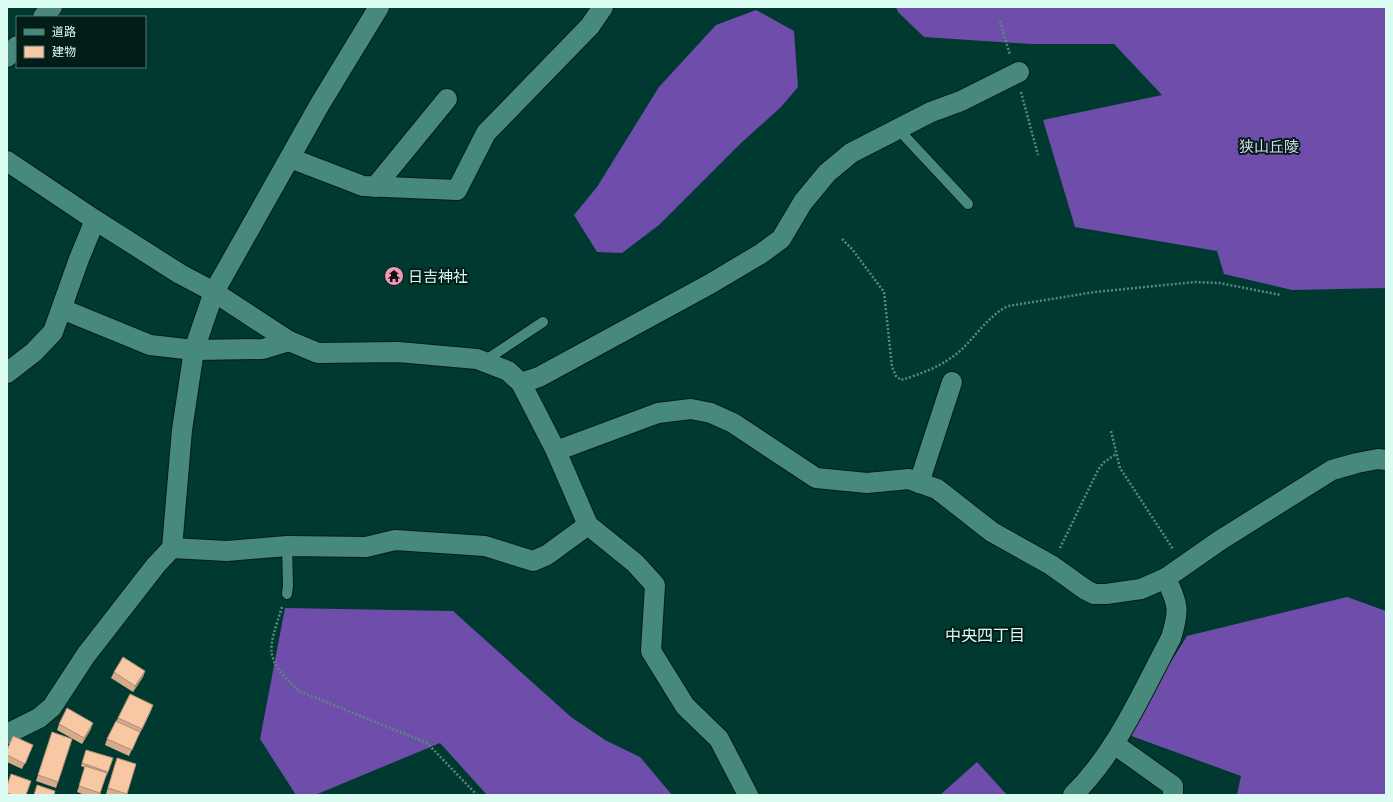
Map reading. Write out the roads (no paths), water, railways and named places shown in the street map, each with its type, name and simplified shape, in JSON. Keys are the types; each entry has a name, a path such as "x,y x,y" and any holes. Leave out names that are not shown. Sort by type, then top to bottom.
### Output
{"street":[{"path":"44,16 52,7"},
{"path":"7,734 38,718 52,707 86,655 156,565 172,548 182,430 194,350 214,292 320,104 379,7"},
{"path":"290,158 363,186 457,190 486,134 590,26 603,7"},
{"path":"7,57 16,47"},
{"path":"521,383 538,377 710,284 762,253 781,239 803,202 827,173 851,153 931,112 961,100 1016,73"},
{"path":"375,187 447,99"},
{"path":"7,161 95,220 180,274 214,292 289,341 318,353 398,352 477,359 508,371 521,383 556,451 588,525 635,563 655,584 651,651 685,706 719,739 748,795"},
{"path":"7,373 34,352 54,332 79,259 95,220"},
{"path":"62,309 150,345 194,350 263,349 289,341"},
{"path":"919,483 952,382"},
{"path":"556,451 658,413 691,409 711,413 733,423 816,478 867,482 909,479 936,489 992,532 1051,565 1094,594 1106,594 1141,589 1166,578 1219,541 1332,470 1378,459 1386,460"},
{"path":"172,548 226,552 287,546 366,547 395,540 485,546 533,561 547,555 588,525"},
{"path":"1073,795 1088,780 1114,744 1171,638 1176,623 1177,604 1166,578"},
{"path":"1114,744 1173,786 1173,795"}],"lane":[{"path":"898,129 968,204"},
{"path":"483,362 543,322"},
{"path":"287,546 287,594"}],"place":[{"name":"日吉神社","path":"394,276"}],"district":[{"name":"中央四丁目","path":"985,635"}],"park label":[{"name":"狭山丘陵","path":"1269,146"}]}
